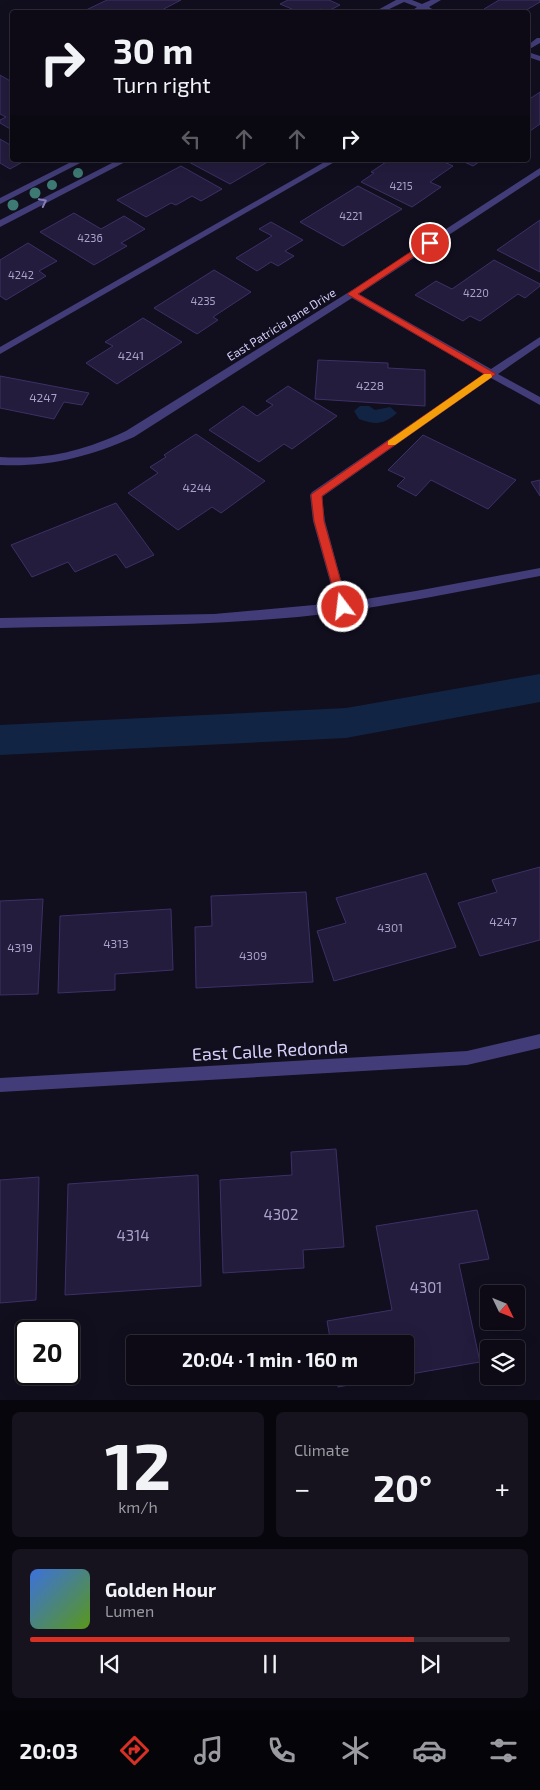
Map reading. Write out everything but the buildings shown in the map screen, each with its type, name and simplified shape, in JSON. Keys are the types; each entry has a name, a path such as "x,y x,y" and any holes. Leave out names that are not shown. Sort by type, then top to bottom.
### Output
{"street":[{"path":"382,10 404,0 428,10"},
{"path":"418,10 437,0"},
{"path":"0,201 78,162"},
{"path":"0,224 120,162"},
{"path":"0,350 330,162"},
{"name":"East Patricia Jane Drive","path":"0,461 20,463 60,460 99,449 130,434 352,294 540,171"},
{"path":"352,294 540,402"},
{"path":"343,607 319,521 316,495 540,340"},
{"path":"0,623 175,620 289,613 343,607 540,572"},
{"name":"East Calle Redonda","path":"0,1085 467,1058 540,1040"}],"water":[{"path":"360,406 369,406 375,410 390,407 397,413 388,420 375,423 359,419 354,411"}],"waterway":[{"path":"0,740 346,723 540,688"}],"slow traffic":[{"path":"392,443 487,377"}],"route":[{"path":"343,607 319,521 316,495 491,374 352,294 430,243"}]}
